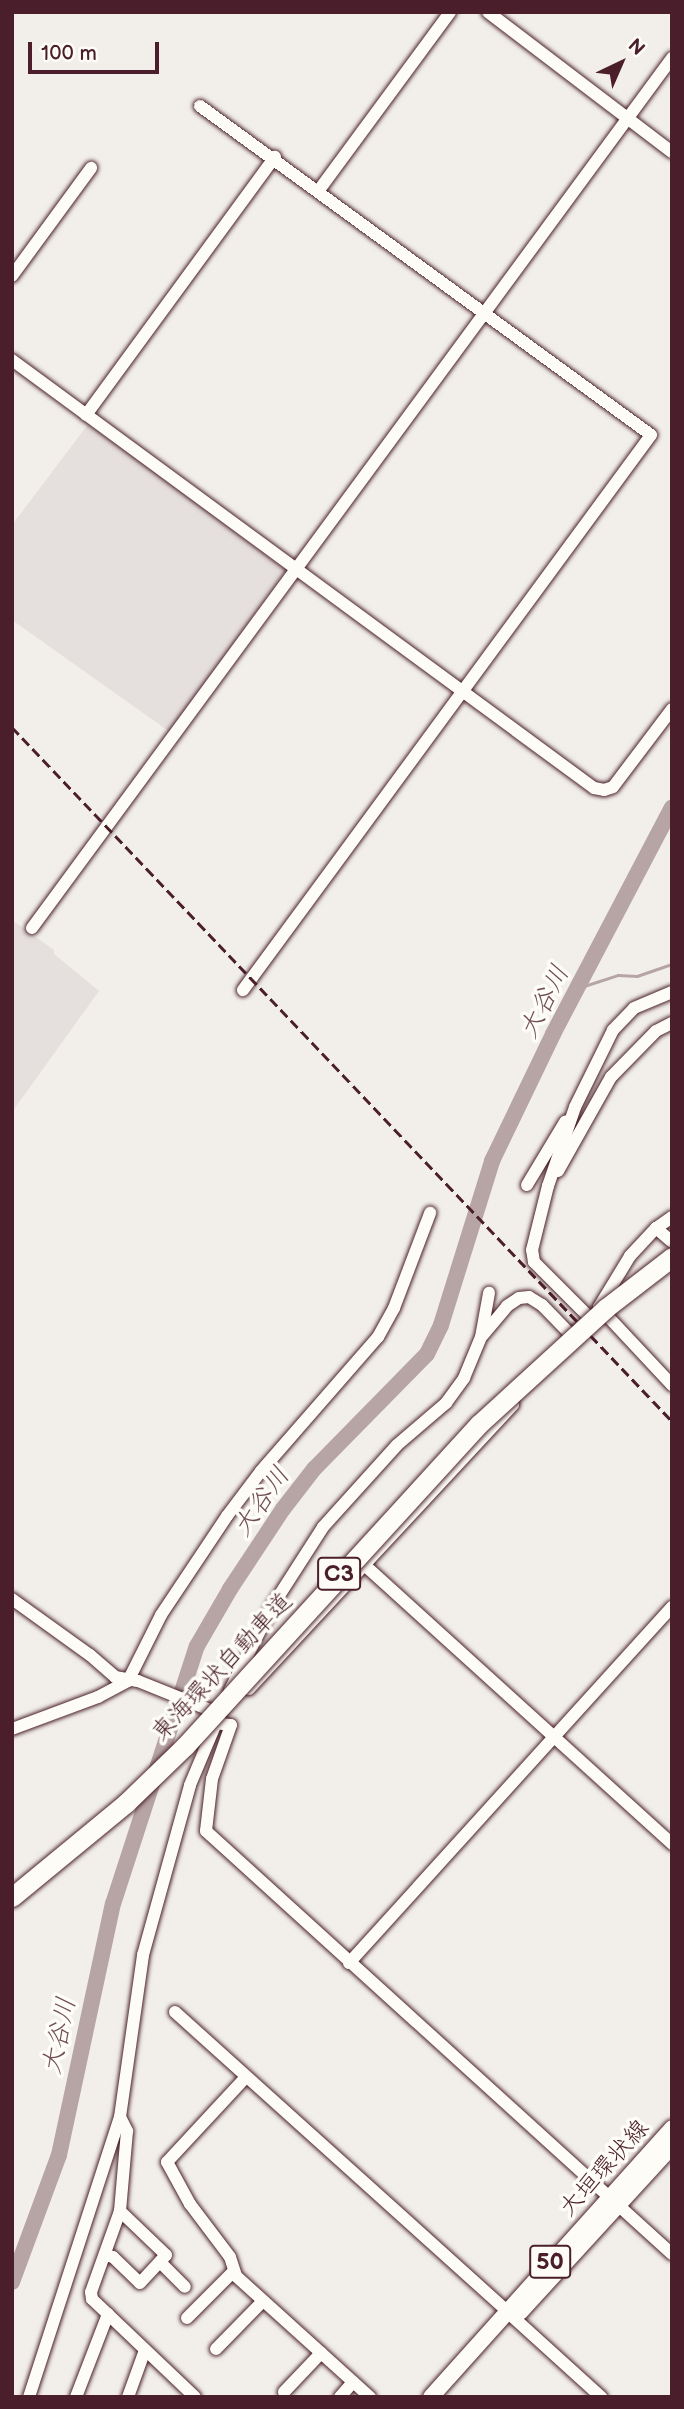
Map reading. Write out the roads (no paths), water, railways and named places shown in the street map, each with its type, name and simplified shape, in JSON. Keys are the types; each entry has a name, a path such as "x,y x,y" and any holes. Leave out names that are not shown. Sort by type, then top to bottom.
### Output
{"highway":[{"name":"東海環状自動車道","path":"12,1897 108,1818 185,1746 479,1424 606,1308 672,1256"}],"main road":[{"name":"大垣環状線","path":"431,2397 614,2201 672,2128"},
{"name":"大垣環状線","path":"614,2201 672,2146"},
{"name":"大垣環状線","path":"444,2397 510,2315"}],"street":[{"path":"319,190 450,12"},
{"path":"488,12 672,152"},
{"path":"32,928 672,58"},
{"path":"200,106 275,157 651,435 243,990"},
{"path":"86,415 275,157"},
{"path":"12,276 91,168"},
{"path":"12,360 594,788 604,790 613,787 672,709"},
{"path":"527,1185 575,1107 613,1030 634,1008 672,992"},
{"path":"548,1185 611,1077 670,1026"},
{"path":"575,1107 548,1185 532,1250 534,1262 589,1317"},
{"path":"12,1729 98,1698 133,1681 161,1615 227,1516 261,1471 378,1337 394,1308 430,1213"},
{"path":"217,1714 232,1706 260,1678 466,1452 561,1356 572,1336 599,1307 630,1256 656,1228 672,1217"},
{"path":"656,1228 672,1242"},
{"path":"29,2397 120,2117 143,1955 177,1824 217,1714 297,1564 323,1527 397,1445 446,1403 464,1378 481,1337 489,1293"},
{"path":"481,1337 507,1306 519,1298 529,1297 542,1305 572,1336"},
{"path":"599,1307 672,1385"},
{"path":"351,1552 672,1844"},
{"path":"12,1599 90,1655 115,1677 133,1681 217,1714 230,1726 212,1779 206,1831 672,2254"},
{"path":"349,1963 672,1607"},
{"path":"176,2012 601,2397"},
{"path":"246,2077 167,2162 190,2204 230,2257 234,2271 263,2301 370,2397"},
{"path":"120,2117 127,2131 120,2211 91,2292 92,2299 145,2350 183,2392 195,2397"},
{"path":"106,2255 113,2257 140,2283 166,2255 120,2211"},
{"path":"160,2262 185,2287"},
{"path":"187,2318 234,2271"},
{"path":"216,2349 263,2301"},
{"path":"76,2397 108,2314"},
{"path":"128,2397 145,2350"},
{"path":"284,2392 321,2353"},
{"path":"340,2397 353,2382"}],"waterway":[{"name":"大谷川","path":"12,2282 59,2155 113,1904 197,1646 230,1589 283,1509 314,1469 427,1354 441,1325 492,1161 553,1034 672,807"},
{"path":"578,988 618,975 637,976 672,964"}],"railway":[{"path":"12,727 672,1421"}]}
